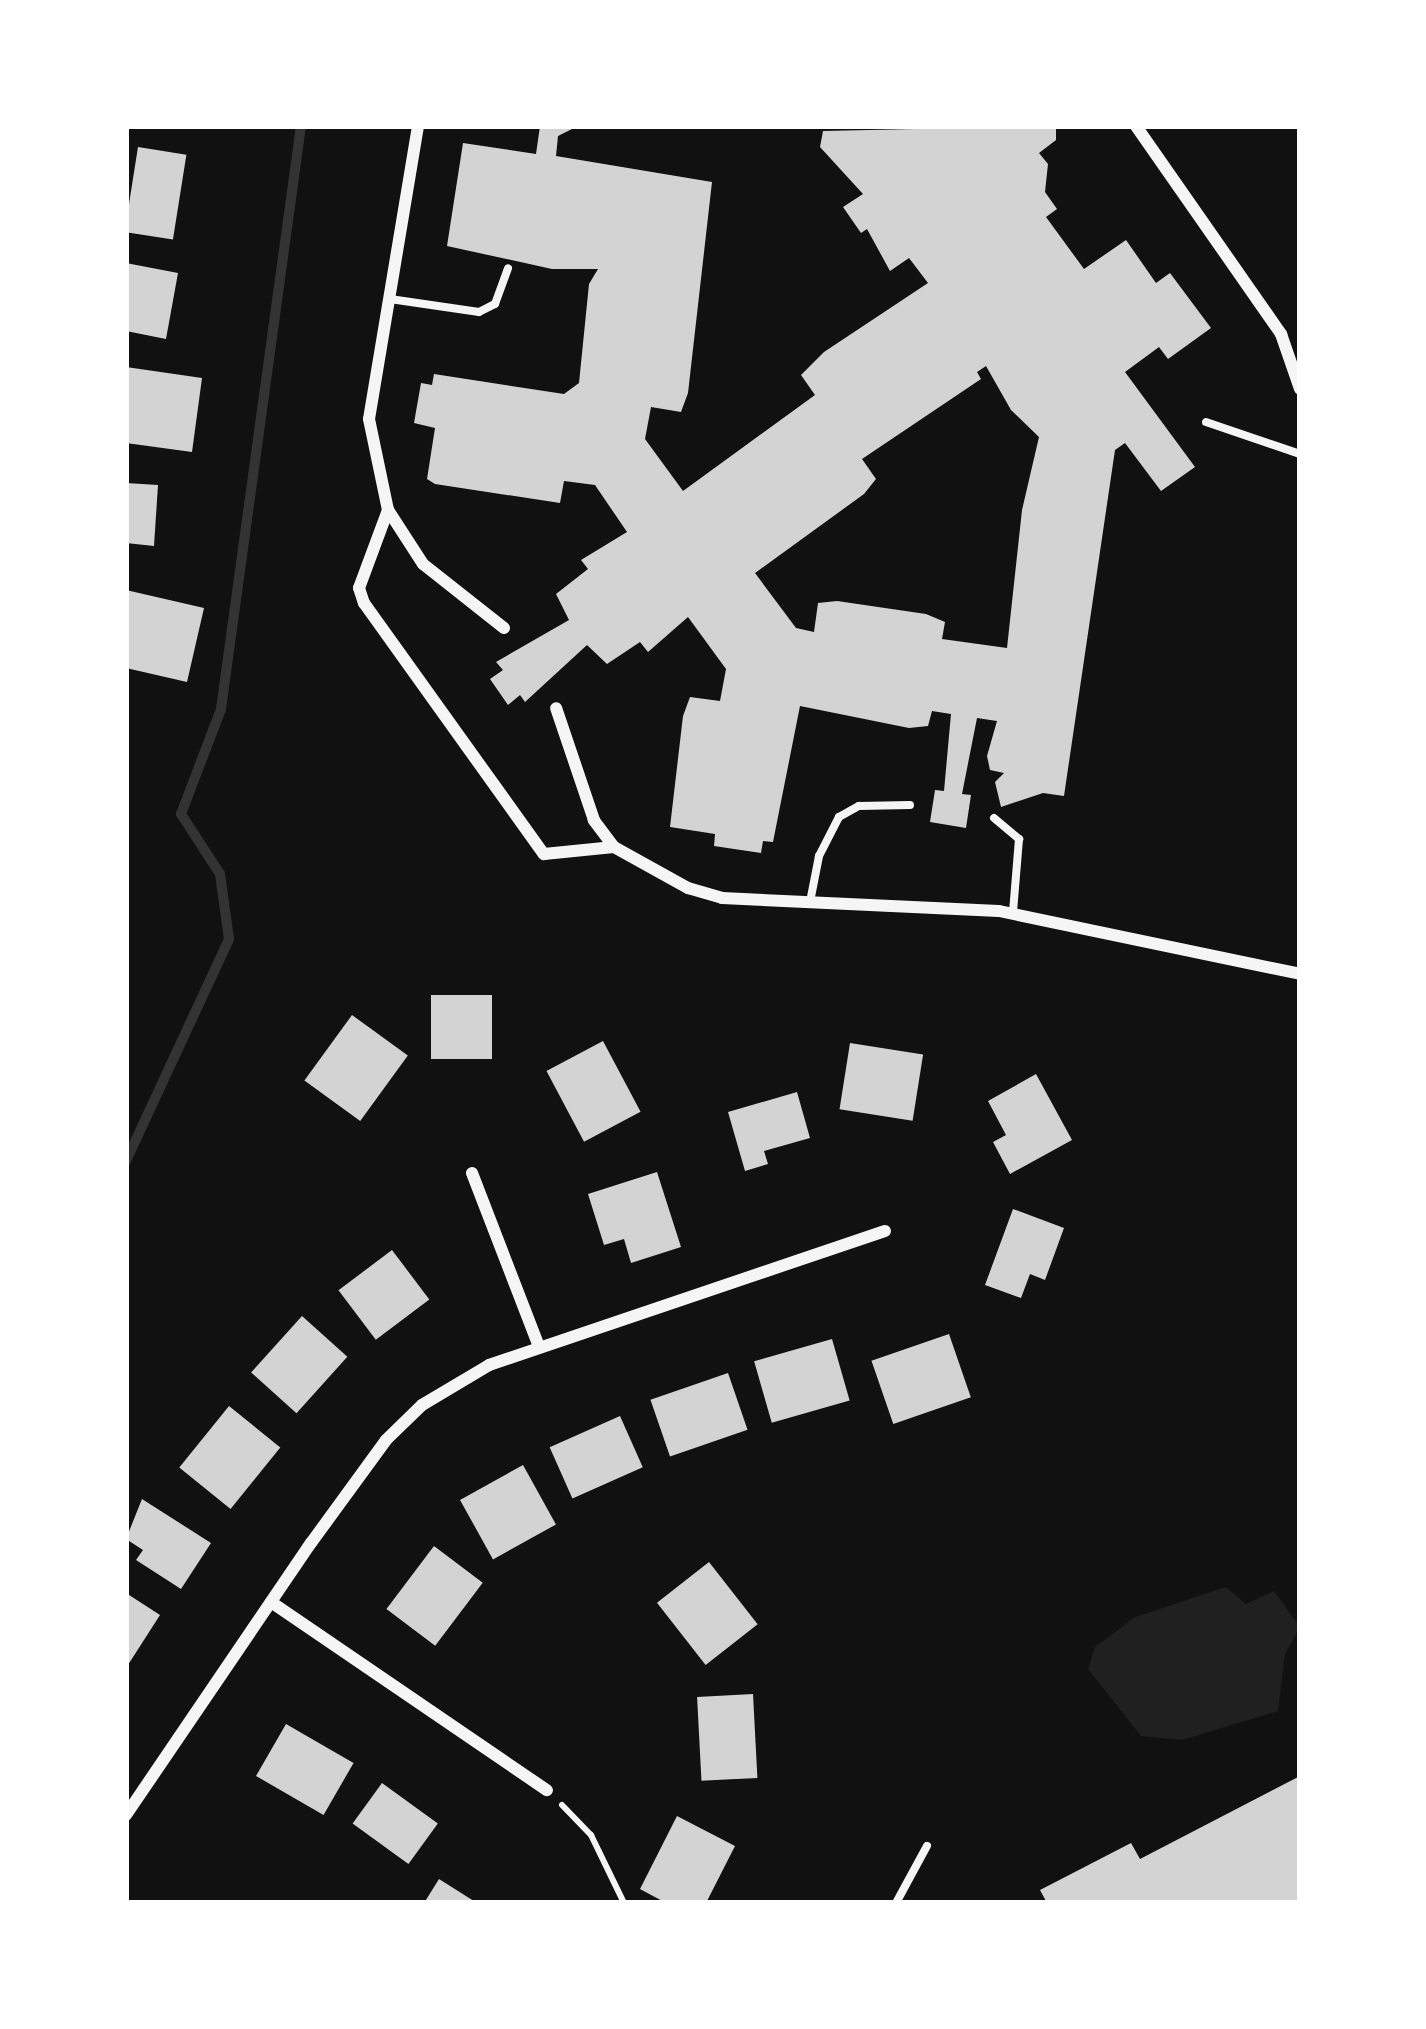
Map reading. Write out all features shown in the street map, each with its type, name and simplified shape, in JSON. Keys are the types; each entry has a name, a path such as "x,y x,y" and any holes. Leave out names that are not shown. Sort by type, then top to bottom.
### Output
{"street":[{"path":"418,126 369,419 388,510 423,564 504,628"},
{"path":"1136,126 1281,334 1300,389"},
{"path":"388,510 359,588 364,603 544,854 614,847"},
{"path":"556,708 594,820 614,847 688,888 810,902 1013,914 1300,974"},
{"path":"472,1173 538,1347"},
{"path":"126,1815 386,1440 422,1405 465,1376 538,1347 885,1231"},
{"path":"271,1602 547,1790"}],"lane":[{"path":"388,298 479,312 495,304 508,268"},
{"path":"1206,422 1300,454"},
{"path":"810,902 819,856 839,817 860,806 910,805"},
{"path":"994,818 1019,839 1013,914"},
{"path":"896,1903 927,1846"}],"path":[{"path":"547,1790 591,1835 624,1903"}],"shaded area":[{"path":"1226,1587 1246,1604 1274,1591 1300,1627 1285,1654 1278,1711 1182,1740 1141,1736 1088,1669 1095,1647 1135,1617"}],"building":[{"path":"540,126 578,126 558,136 556,156 712,182 688,393 681,412 651,407 645,439 683,491 815,395 801,375 824,352 928,283 909,258 890,271 867,229 861,233 843,207 863,194 820,147 823,131 1056,126 1056,140 1039,153 1048,164 1045,192 1057,209 1046,217 1084,269 1126,240 1156,283 1170,273 1211,328 1168,359 1159,347 1125,372 1195,467 1161,491 1125,443 1115,450 1064,796 1043,793 1001,807 995,782 1004,773 990,770 987,756 997,721 977,718 962,794 971,795 966,828 930,822 935,790 944,791 951,714 932,711 928,726 909,728 800,706 773,842 763,841 761,853 714,846 715,834 670,827 683,716 690,697 720,701 726,669 688,617 648,652 640,642 607,664 587,645 525,702 520,695 508,705 490,679 503,670 496,662 569,620 556,594 588,569 581,560 627,532 595,485 564,481 560,503 427,479 435,428 414,423 421,383 432,385 434,374 564,394 579,383 589,284 598,269 552,269 447,246 463,143 536,154","holes":["986,366 1011,410 1039,437 1022,510 1007,648 942,639 945,622 926,614 837,601 818,603 814,632 796,628 755,573 864,494 876,479 862,459 981,379 977,372"]},
{"path":"138,147 186,155 173,240 126,232"},
{"path":"126,263 178,273 166,339 126,331"},
{"path":"126,367 202,378 192,452 126,443"},
{"path":"126,483 158,485 154,546 126,543"},
{"path":"126,590 204,608 187,682 126,668"},
{"path":"431,995 492,995 492,1059 431,1059"},
{"path":"352,1015 408,1056 360,1121 304,1081"},
{"path":"603,1041 641,1112 584,1142 546,1071"},
{"path":"850,1043 923,1055 913,1121 840,1109"},
{"path":"1036,1074 1072,1140 1010,1174 993,1142 1006,1135 988,1101"},
{"path":"797,1092 810,1138 764,1151 768,1164 745,1171 728,1112"},
{"path":"657,1172 681,1247 631,1263 624,1239 604,1245 588,1194"},
{"path":"1013,1209 1064,1228 1045,1280 1030,1274 1021,1298 985,1285"},
{"path":"392,1250 429,1300 376,1340 338,1290"},
{"path":"302,1316 347,1357 296,1413 251,1372"},
{"path":"949,1334 971,1397 893,1424 871,1361"},
{"path":"832,1339 850,1401 772,1423 754,1361"},
{"path":"728,1373 748,1430 670,1456 650,1400"},
{"path":"229,1406 280,1448 231,1509 179,1467"},
{"path":"620,1416 643,1467 572,1498 550,1447"},
{"path":"523,1465 556,1524 493,1559 460,1500"},
{"path":"142,1499 211,1543 181,1589 136,1560 143,1550 126,1539"},
{"path":"434,1546 483,1583 435,1646 386,1609"},
{"path":"709,1562 758,1624 706,1665 657,1603"},
{"path":"126,1593 160,1615 126,1668"},
{"path":"753,1694 757,1778 701,1781 697,1697"},
{"path":"286,1724 354,1763 324,1815 256,1776"},
{"path":"1300,1776 1300,1903 1047,1903 1040,1890 1131,1843 1140,1859"},
{"path":"382,1783 438,1824 408,1864 353,1823"},
{"path":"677,1816 735,1846 706,1903 666,1903 640,1889"},
{"path":"439,1879 477,1903 424,1903"}],"waterway":[{"path":"126,1161 229,939 220,874 181,814 221,709 301,126"}]}
